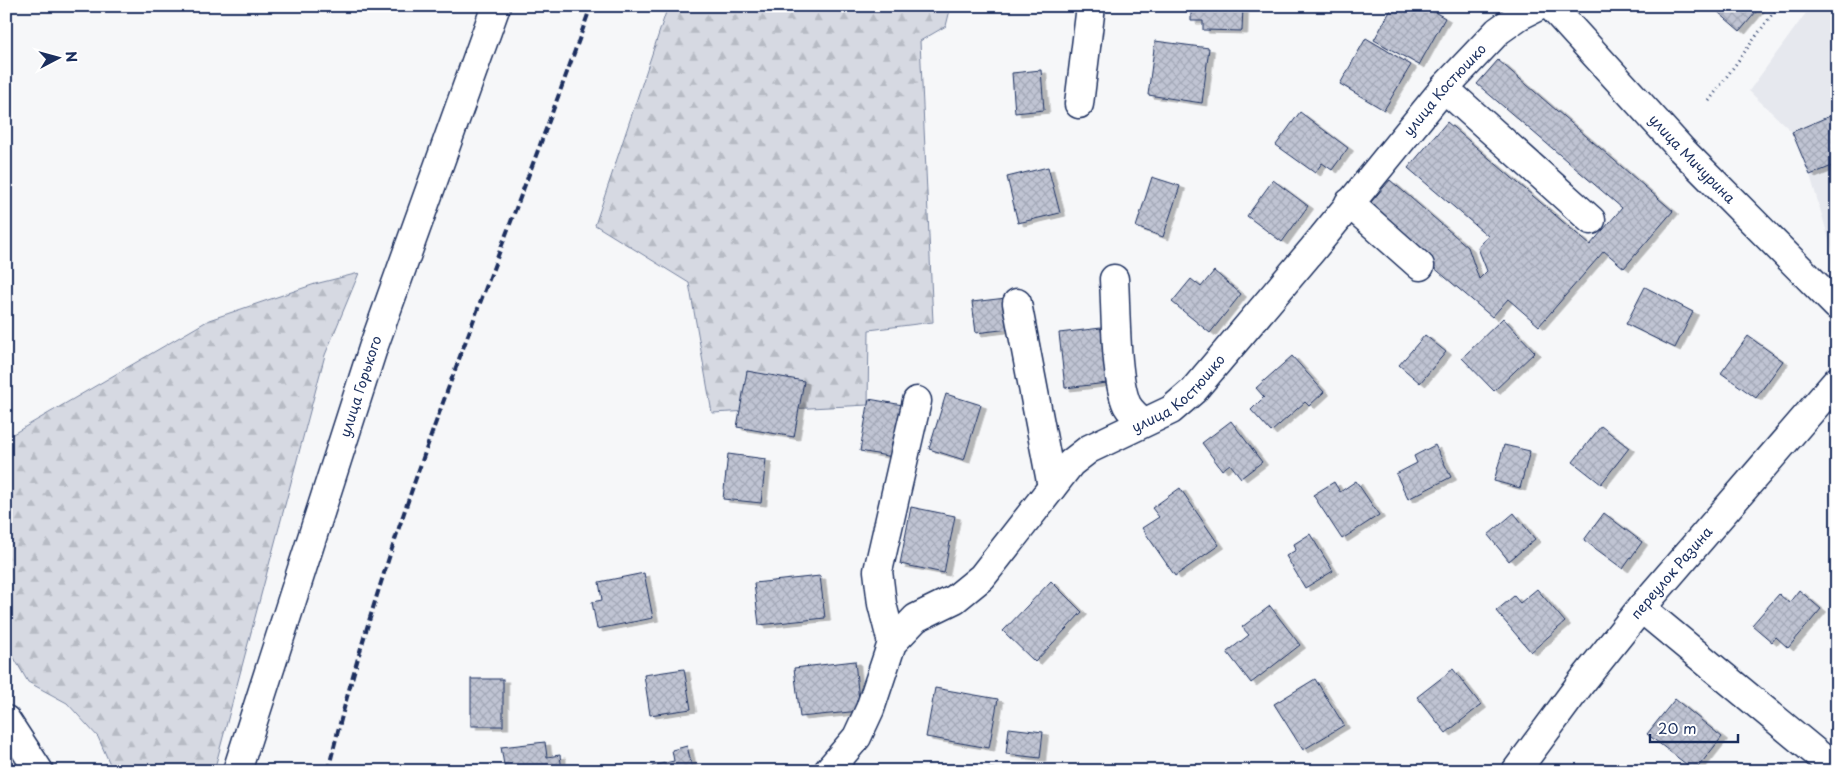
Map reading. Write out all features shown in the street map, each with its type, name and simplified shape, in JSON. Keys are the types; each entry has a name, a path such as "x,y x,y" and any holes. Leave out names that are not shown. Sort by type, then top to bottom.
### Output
{"street":[{"name":"улица Горького","path":"237,771 373,348 496,6"},
{"path":"1079,104 1091,6"},
{"name":"улица Костюшко","path":"828,771 857,737 870,709 892,643 916,618 955,599 982,577 1071,463 1089,449 1171,410 1193,391 1444,88 1498,31 1519,16 1539,6"},
{"name":"улица Мичурина","path":"1551,6 1681,149 1837,306"},
{"path":"1444,88 1591,220"},
{"path":"1349,203 1420,266"},
{"path":"1114,279 1122,386 1128,405 1134,415 1143,422"},
{"path":"1017,302 1052,487"},
{"name":"переулок Разина","path":"1516,771 1581,683 1641,608 1837,381"},
{"path":"892,643 882,604 878,571 917,401"},
{"path":"1641,608 1837,770"},
{"path":"6,720 39,771"}],"path":[{"path":"1709,101 1778,6"}],"shaded area":[{"path":"1811,6 1837,6 1837,259 1834,256 1810,175 1792,132 1749,91"}],"green space":[{"path":"668,6 951,6 946,26 920,41 933,322 869,330 868,405 712,413 689,283 595,225"},
{"path":"359,273 325,355 214,771 113,771 98,737 67,703 28,682 6,644 6,438 209,320 315,284"}],"building":[{"path":"1191,6 1243,6 1242,31 1203,30 1203,21 1191,21"},
{"path":"1393,6 1424,6 1445,18 1419,65 1374,40"},
{"path":"1711,6 1761,6 1740,31"},
{"path":"1366,38 1411,65 1384,110 1340,84"},
{"path":"1155,41 1209,48 1202,103 1148,95"},
{"path":"1498,60 1673,211 1624,268 1604,251 1539,326 1508,299 1492,317 1365,209 1390,180 1468,247 1479,279 1487,271 1478,248 1488,236 1408,168 1447,122 1590,245 1622,208 1477,84"},
{"path":"1041,70 1044,110 1015,113 1012,73"},
{"path":"1300,112 1348,148 1332,170 1322,163 1315,173 1276,145"},
{"path":"1837,113 1837,164 1810,175 1792,132"},
{"path":"1048,167 1060,213 1018,223 1007,177"},
{"path":"1152,177 1180,186 1163,237 1136,227"},
{"path":"1273,180 1308,206 1282,242 1247,216"},
{"path":"1214,271 1241,294 1210,333 1172,302 1191,279 1201,287"},
{"path":"1645,287 1693,312 1675,348 1626,324"},
{"path":"1006,298 1009,329 976,333 972,302"},
{"path":"1503,318 1535,352 1494,391 1462,358"},
{"path":"1101,328 1107,383 1065,388 1059,333"},
{"path":"1425,335 1446,352 1420,383 1399,365"},
{"path":"1748,336 1783,361 1756,398 1721,373"},
{"path":"1292,356 1324,392 1309,406 1305,402 1271,432 1251,410 1264,397 1256,388"},
{"path":"747,371 804,381 794,437 737,427"},
{"path":"946,394 981,405 964,460 929,449"},
{"path":"869,399 903,405 893,457 860,451"},
{"path":"1231,421 1262,462 1241,478 1230,464 1222,470 1202,443"},
{"path":"1601,426 1629,448 1601,484 1573,462"},
{"path":"1435,445 1451,477 1408,499 1396,474 1417,463 1414,456"},
{"path":"1504,445 1530,451 1520,488 1494,481"},
{"path":"728,454 766,459 761,503 723,499"},
{"path":"1356,481 1379,515 1342,539 1313,495 1334,482 1340,492"},
{"path":"1180,488 1219,545 1175,576 1142,528 1159,517 1152,508"},
{"path":"911,507 955,516 944,573 900,564"},
{"path":"1514,513 1535,539 1509,561 1488,535"},
{"path":"1604,513 1642,542 1623,569 1584,540"},
{"path":"1310,534 1333,571 1305,588 1286,556 1296,550 1294,544"},
{"path":"644,573 653,618 597,629 592,602 602,600 599,582"},
{"path":"820,576 825,618 759,625 754,583"},
{"path":"1051,581 1082,612 1035,662 1003,631"},
{"path":"1537,589 1565,622 1531,652 1496,611 1514,596 1520,603"},
{"path":"1799,590 1821,609 1788,648 1776,637 1772,642 1752,625 1779,594 1789,603"},
{"path":"1270,606 1300,645 1251,683 1227,652 1249,635 1242,627"},
{"path":"855,661 860,711 800,717 794,668"},
{"path":"684,669 691,709 650,715 644,675"},
{"path":"1453,669 1481,705 1446,733 1417,697"},
{"path":"471,679 503,679 503,726 471,726"},
{"path":"1315,679 1344,725 1303,750 1274,704"},
{"path":"935,688 998,699 989,748 926,737"},
{"path":"1675,699 1722,737 1695,771 1647,734"},
{"path":"1009,728 1043,732 1040,758 1006,754"},
{"path":"545,742 547,757 560,755 562,771 505,771 501,747"},
{"path":"687,746 693,771 653,771 652,766 674,761 672,750"},
{"path":"1783,764 1790,771 1777,771"},
{"path":"945,766 994,769 994,771 945,771"}],"railway":[{"path":"328,771 354,673 383,576 415,480 591,6"}]}
